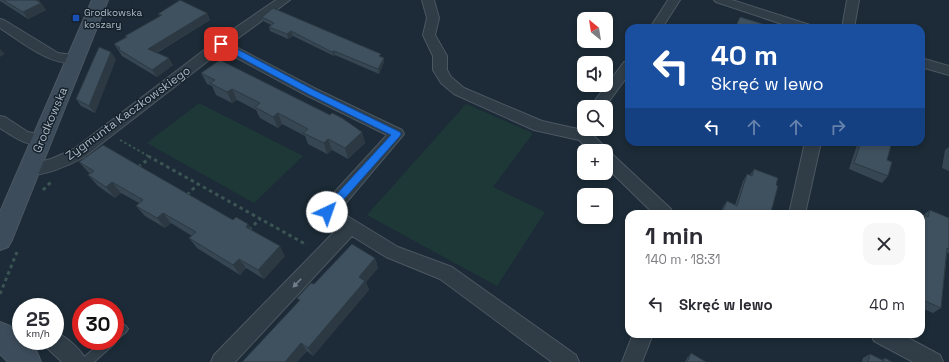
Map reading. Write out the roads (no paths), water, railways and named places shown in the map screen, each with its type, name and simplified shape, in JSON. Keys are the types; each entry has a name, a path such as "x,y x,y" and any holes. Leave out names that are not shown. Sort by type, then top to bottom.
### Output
{"main road":[{"name":"Grodkowska","path":"0,240 100,0"},
{"path":"0,335 27,362"}],"street":[{"name":"Zygmunta Kaczkowskiego","path":"29,170 48,167 66,160 78,153 221,44 284,0"},
{"path":"428,0 433,18 429,35 440,56 440,70 446,80 459,91 539,126 577,132"},
{"path":"659,24 674,0"},
{"path":"720,0 794,24"},
{"path":"849,24 853,0"},
{"path":"0,23 55,57 75,59"},
{"path":"221,44 311,92 397,134 327,212 392,252 446,273 569,362"},
{"path":"925,63 949,71"},
{"path":"602,100 625,70"},
{"path":"0,121 24,137 42,140"},
{"path":"588,136 594,144"},
{"path":"798,210 812,146"},
{"path":"613,164 661,210"},
{"path":"221,362 350,226"},
{"path":"632,362 642,338"},
{"path":"888,338 933,362"},
{"path":"64,350 77,362"}],"lane":[{"path":"86,362 100,350"}],"place":[{"name":"Grodkowska koszary","path":"76,18"}]}
